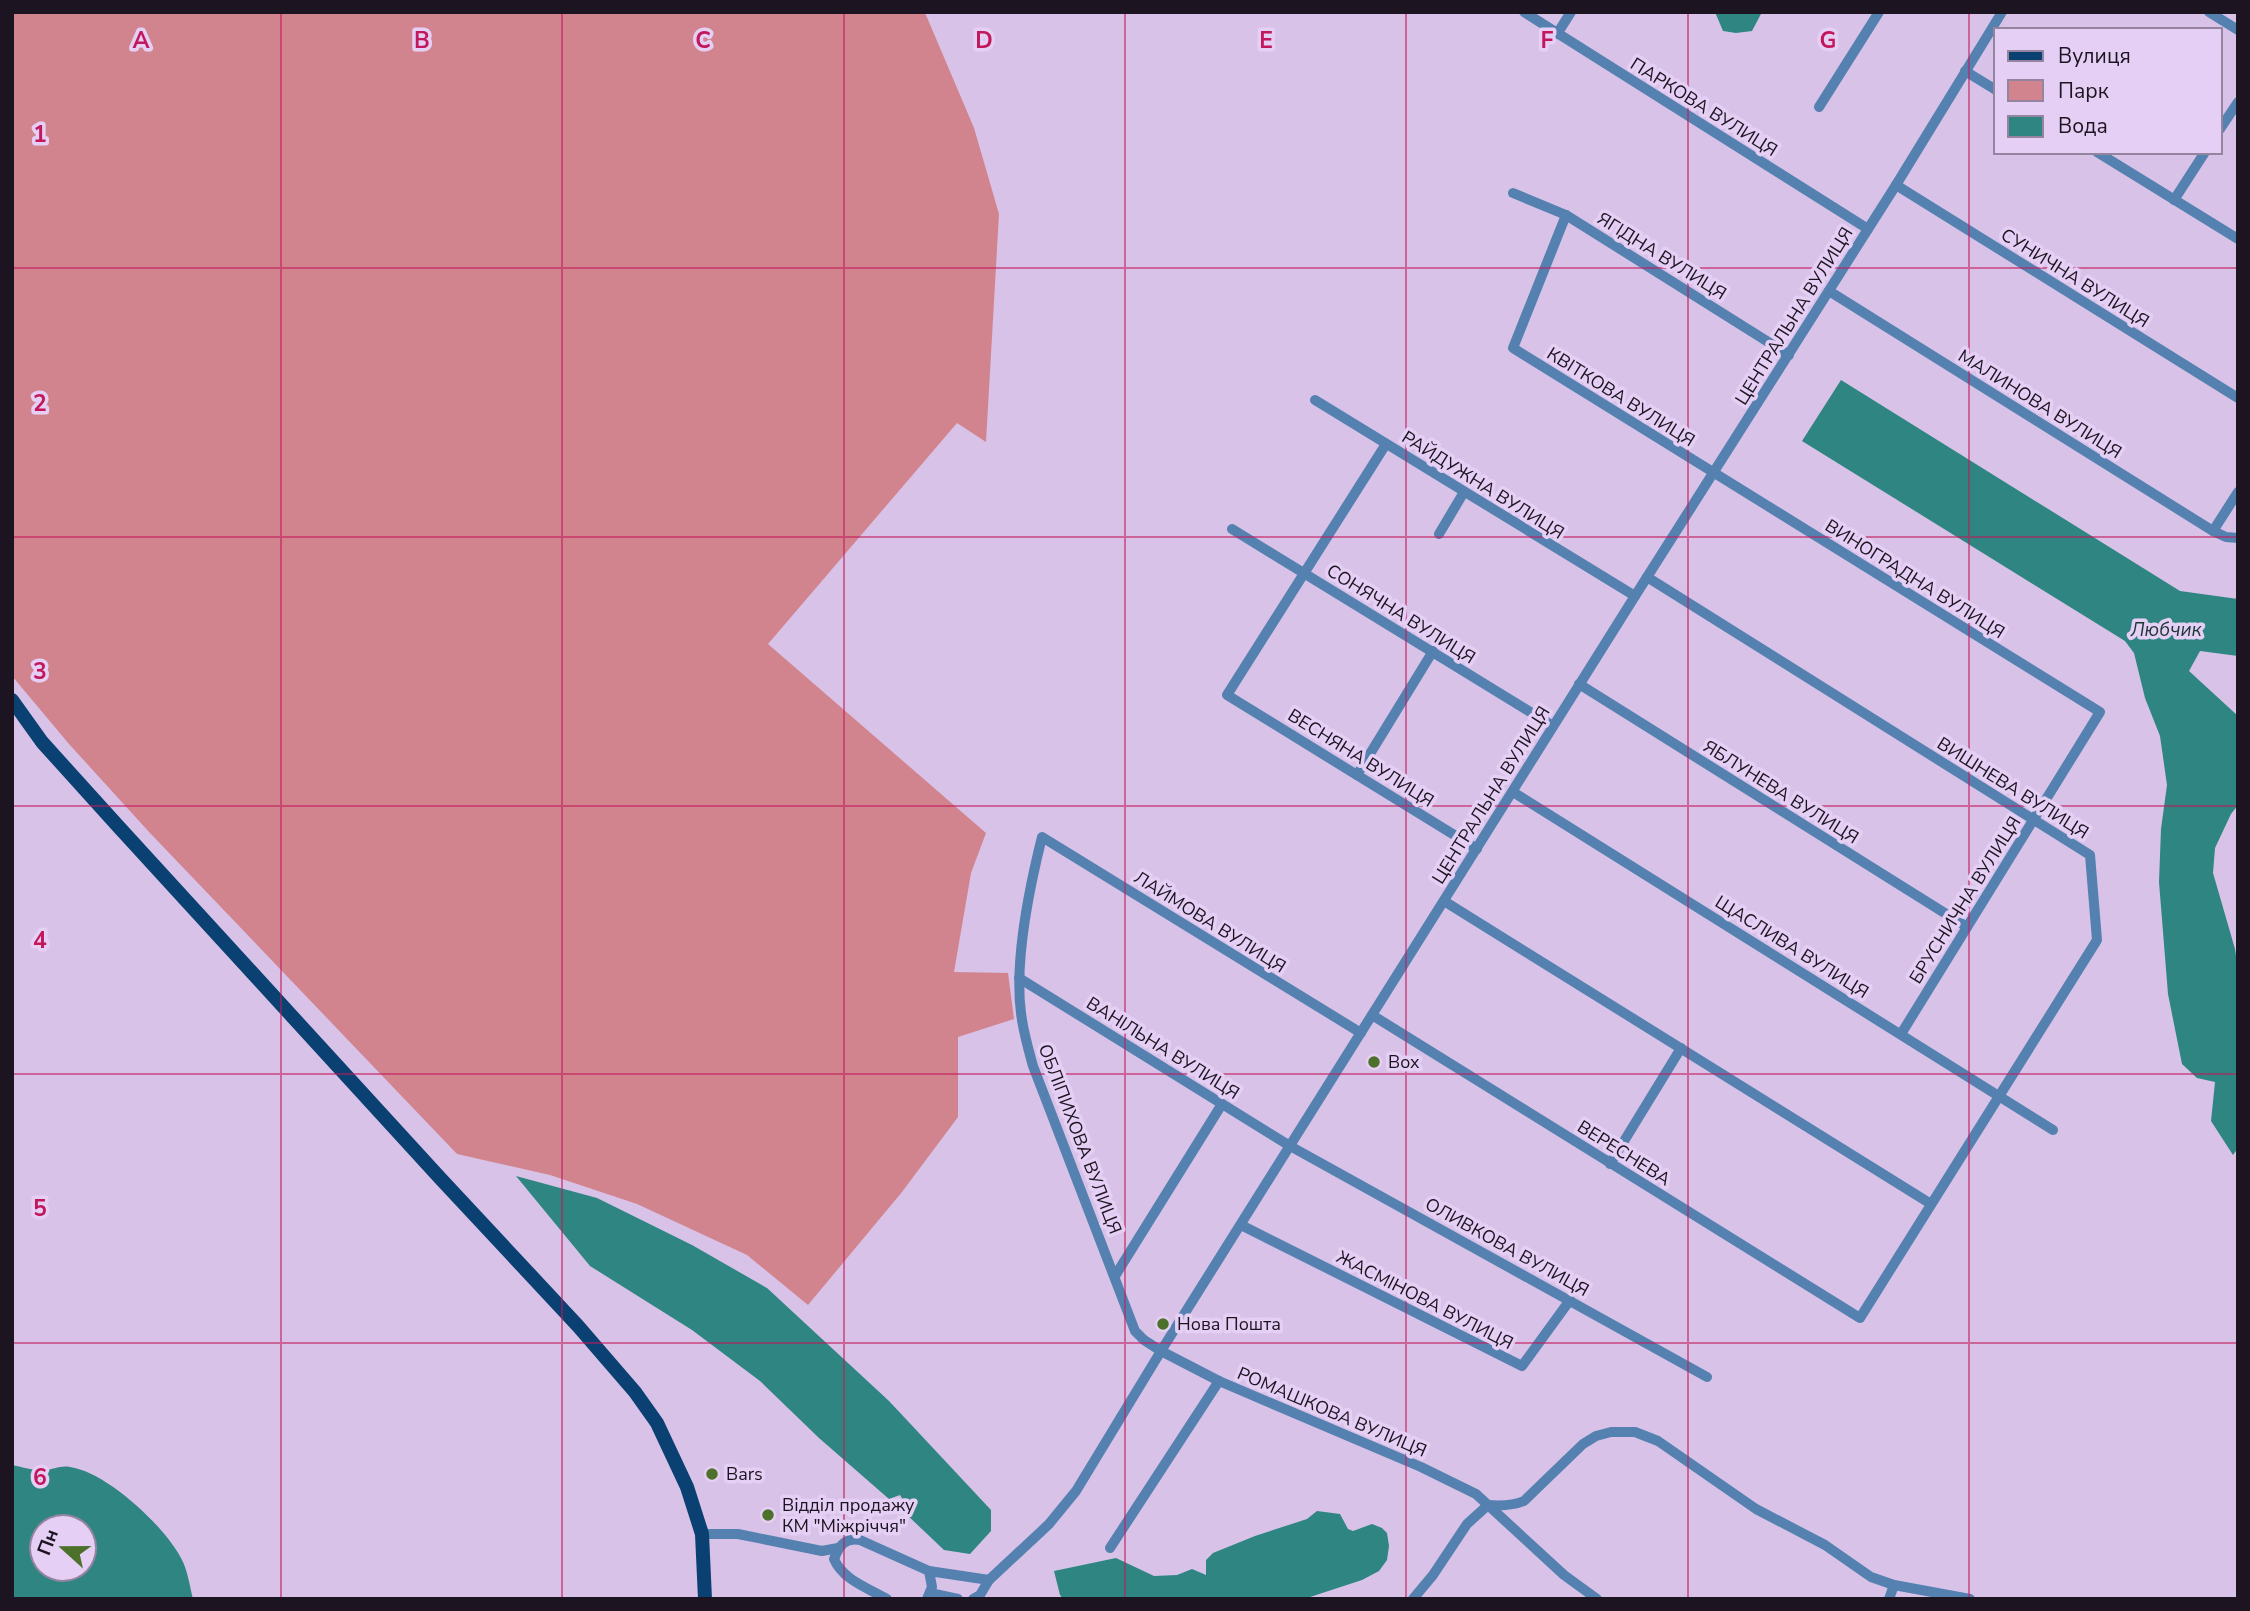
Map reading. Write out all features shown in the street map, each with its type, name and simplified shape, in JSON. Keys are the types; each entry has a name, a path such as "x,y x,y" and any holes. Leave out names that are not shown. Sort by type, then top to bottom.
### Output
{"main road":[{"path":"12,700 42,742 619,1373 657,1423 687,1487 702,1534 705,1599"}],"street":[{"name":"ПАРКОВА ВУЛИЦЯ","path":"1524,12 1868,229"},
{"path":"1558,34 1571,12"},
{"path":"1819,107 1880,12"},
{"name":"ЦЕНТРАЛЬНА ВУЛИЦЯ","path":"974,1599 980,1595 989,1580 1049,1524 1076,1491 1161,1351 1896,185 2002,12"},
{"path":"2209,12 2238,30"},
{"path":"1965,71 1994,89"},
{"path":"2222,126 2238,102"},
{"path":"2100,154 2238,239"},
{"path":"2174,200 2204,154"},
{"name":"СУНИЧНА ВУЛИЦЯ","path":"1896,185 2238,398"},
{"name":"ЯГІДНА ВУЛИЦЯ","path":"1513,193 1566,215 1789,355"},
{"name":"КВІТКОВА ВУЛИЦЯ","path":"1566,215 1513,348 1713,473"},
{"name":"МАЛИНОВА ВУЛИЦЯ","path":"1829,291 2213,531 2226,537 2238,538"},
{"name":"РАЙДУЖНА ВУЛИЦЯ","path":"1315,400 1635,596"},
{"path":"1305,573 1386,444"},
{"name":"ВИНОГРАДНА ВУЛИЦЯ","path":"1713,473 2100,712"},
{"path":"1439,534 1464,492"},
{"path":"2213,531 2238,492"},
{"name":"СОНЯЧНА ВУЛИЦЯ","path":"1232,529 1553,726"},
{"name":"ВЕСНЯНА ВУЛИЦЯ","path":"1305,573 1227,695 1477,849"},
{"name":"ВИШНЕВА ВУЛИЦЯ","path":"1647,577 2090,855 2097,940 1860,1318"},
{"path":"1357,775 1433,651"},
{"name":"ЯБЛУНЕВА ВУЛИЦЯ","path":"1579,684 1967,927"},
{"name":"БРУСНИЧНА ВУЛИЦЯ","path":"1900,1034 2100,712"},
{"name":"ЩАСЛИВА ВУЛИЦЯ","path":"1513,792 2053,1130"},
{"name":"ОБЛІПИХОВА ВУЛИЦЯ","path":"1042,837 1028,907 1019,978 1024,1035 1033,1066 1135,1331 1161,1351"},
{"name":"ЛАЙМОВА ВУЛИЦЯ","path":"1042,837 1361,1033"},
{"path":"1444,901 1931,1204"},
{"name":"ВАНІЛЬНА ВУЛИЦЯ","path":"1019,978 1290,1146"},
{"name":"ВЕРЕСНЕВА","path":"1372,1015 1860,1318"},
{"path":"1610,1164 1681,1048"},
{"path":"1115,1276 1222,1104"},
{"name":"ОЛИВКОВА ВУЛИЦЯ","path":"1290,1146 1707,1377"},
{"name":"ЖАСМІНОВА ВУЛИЦЯ","path":"1241,1225 1522,1366 1570,1300"},
{"name":"РОМАШКОВА ВУЛИЦЯ","path":"1161,1351 1219,1381 1421,1467 1476,1494 1564,1575 1597,1599"},
{"path":"1110,1548 1219,1381"},
{"path":"1413,1599 1433,1575 1466,1524 1488,1504 1509,1505 1524,1501 1583,1444 1596,1436 1611,1432 1635,1432 1658,1441 1756,1509 1825,1545 1871,1577 1894,1585 1970,1599"},
{"path":"702,1534 738,1534 822,1550 838,1548"},
{"path":"834,1559 838,1548 845,1541 860,1540 929,1571 989,1580"},
{"path":"822,1550 834,1559 845,1575 887,1599"},
{"path":"929,1571 932,1587 929,1596 958,1599"},
{"path":"1889,1599 1894,1585"}],"green space":[{"path":"12,12 923,12 926,15 974,128 999,214 986,442 957,423 768,644 986,833 971,873 954,972 1008,973 1014,1019 958,1037 958,1117 902,1192 808,1305 747,1255 637,1204 550,1175 457,1154 150,833 12,676"}],"water":[{"path":"1715,12 1762,12 1752,31 1736,33 1723,31"},
{"name":"Любчик","path":"1841,380 2180,591 2238,599 2238,656 2200,651 2189,671 2238,716 2238,805 2215,848 2213,873 2235,949 2238,969 2238,1148 2233,1155 2211,1121 2215,1082 2197,1078 2182,1064 2168,994 2159,882 2161,829 2167,785 2160,736 2145,698 2134,653 2125,641 1802,441"},
{"path":"516,1176 597,1198 692,1245 767,1288 889,1401 991,1510 991,1531 970,1554 944,1550 905,1513 905,1503 900,1495 889,1499 819,1438 760,1381 692,1330 590,1266"},
{"path":"12,1465 40,1470 70,1467 101,1479 118,1491 150,1519 175,1549 185,1566 193,1599 12,1599"},
{"path":"1317,1511 1340,1514 1348,1529 1353,1531 1372,1524 1382,1528 1387,1533 1389,1546 1387,1560 1379,1571 1362,1580 1304,1599 1063,1599 1060,1595 1054,1571 1116,1558 1154,1576 1177,1575 1192,1569 1206,1575 1206,1560 1213,1553 1307,1519"}],"place":[{"name":"Box","path":"1374,1062"},
{"name":"Нова Пошта","path":"1163,1324"},
{"name":"Bars","path":"712,1474"},
{"name":"Відділ продажу КМ \"Міжріччя\"","path":"768,1515"}]}
